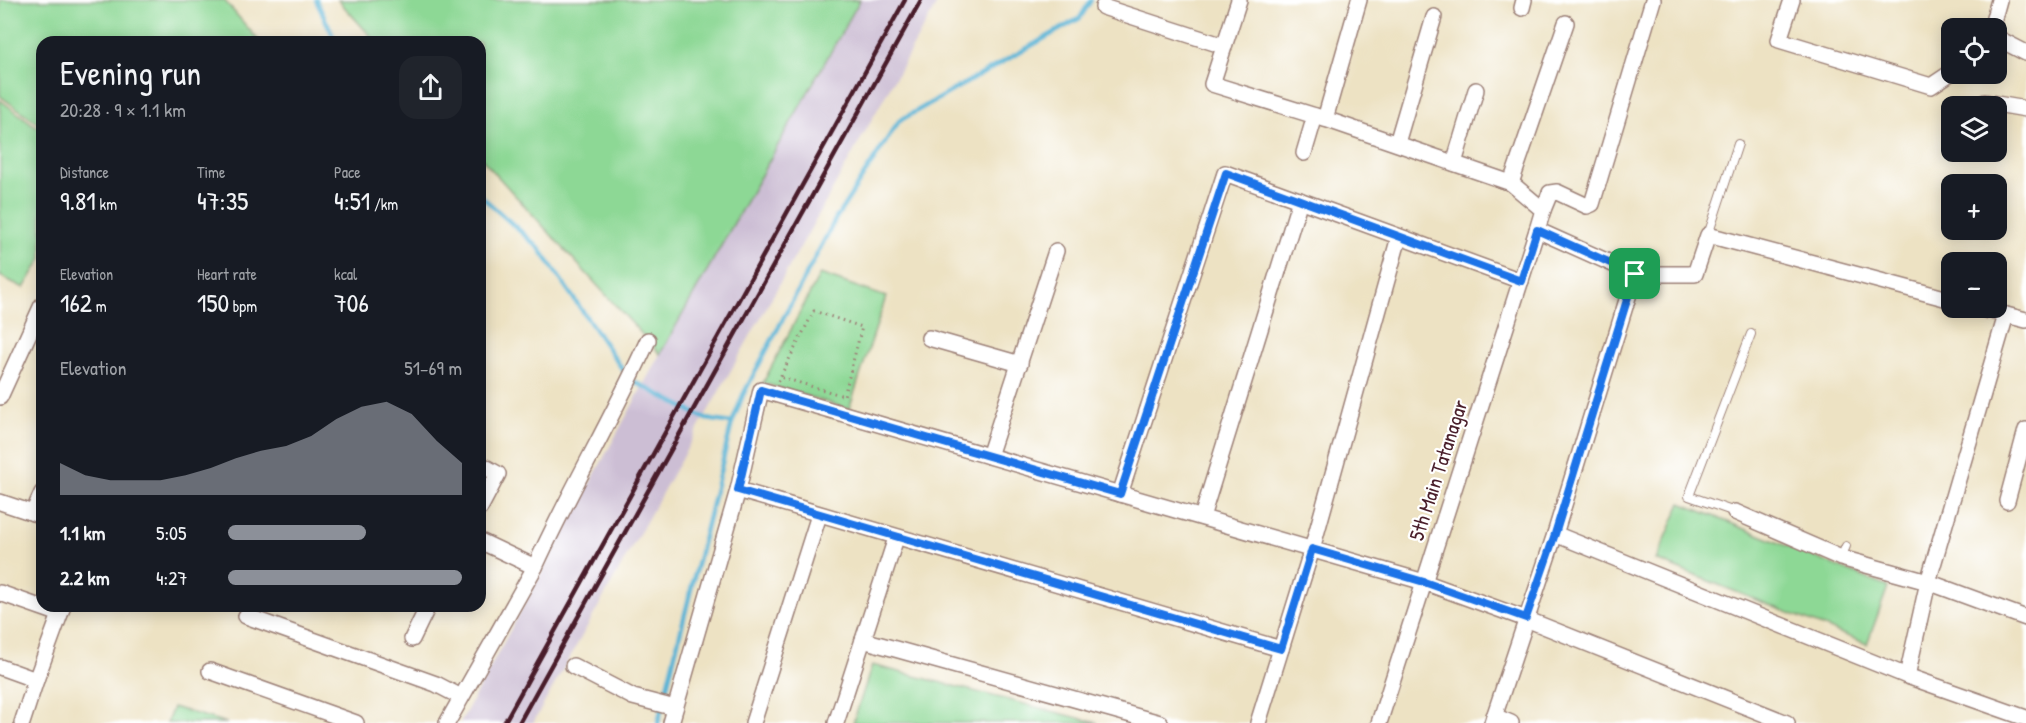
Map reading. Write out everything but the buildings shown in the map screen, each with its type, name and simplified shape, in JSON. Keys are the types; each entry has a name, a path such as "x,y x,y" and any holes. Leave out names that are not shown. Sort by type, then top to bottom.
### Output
{"street":[{"path":"1239,0 1212,84 1320,117 1511,183 1543,210 1550,193 1557,192 1587,206 1592,204 1653,0"},
{"path":"1304,153 1320,117 1359,0"},
{"path":"1791,0 1779,40 1931,86 1941,79"},
{"path":"1994,18 1999,0"},
{"path":"1103,8 1224,46"},
{"path":"1397,143 1434,17"},
{"path":"1511,183 1566,23"},
{"path":"2007,42 2026,53"},
{"path":"1454,163 1476,90"},
{"path":"2007,106 2026,110"},
{"path":"1120,494 1226,173 1521,281"},
{"path":"1202,518 1300,201"},
{"name":"5th Main Tatanagar","path":"1379,723 1543,210"},
{"path":"1537,230 1635,274 1695,274 1708,235 1941,297"},
{"path":"1258,723 1312,549 1399,237"},
{"path":"989,456 1056,251"},
{"path":"1510,723 1493,720 1555,534 1635,274"},
{"path":"2007,315 2026,320"},
{"path":"0,397 36,318"},
{"path":"1906,676 1928,582 2005,318"},
{"path":"929,338 1020,364"},
{"path":"447,723 535,567 567,496 630,380 648,340"},
{"path":"573,666 673,716 738,490 761,390 1424,582 1526,618 1787,723"},
{"path":"2007,501 2026,430"},
{"path":"486,467 498,474 486,497"},
{"path":"738,490 1281,649"},
{"path":"0,502 36,513"},
{"path":"1735,512 2026,618"},
{"path":"753,723 819,515"},
{"path":"1555,534 1906,676 2026,718"},
{"path":"836,723 896,538"},
{"path":"486,544 535,567"},
{"path":"0,592 36,603"},
{"path":"22,723 60,612"},
{"path":"412,639 425,612"},
{"path":"246,616 436,684 461,697"},
{"path":"863,640 1160,723"},
{"path":"0,667 36,680"},
{"path":"210,671 356,723"}],"lane":[{"path":"1708,235 1738,144"},
{"path":"1735,512 1689,496 1750,334"}],"path":[{"path":"772,394 780,377 814,311 862,327 844,396 780,377"}],"shaded area":[{"path":"860,0 939,0 533,723 460,723 660,354"}],"green space":[{"path":"0,0 224,0 255,36 36,36 36,122 0,96"},
{"path":"338,0 860,0 660,354 486,164 486,36 371,36"},
{"path":"0,100 36,127 36,269 24,288 0,276"},
{"path":"820,274 886,297 849,409 763,383"},
{"path":"1681,503 1888,587 1867,644 1656,560"},
{"path":"872,665 1098,723 853,723"},
{"path":"173,707 227,723 167,723"}],"waterway":[{"path":"316,0 333,36"},
{"path":"658,723 732,423 743,395 836,218 899,121 1080,18 1091,0"},
{"path":"486,200 539,248 627,376"},
{"path":"633,381 706,419 732,423"}],"railway":[{"path":"504,723 905,0"},
{"path":"519,723 921,0"}],"route":[{"path":"1226,173 1521,281 1537,230 1635,274 1555,534 1526,618 1424,582 1312,549 1281,649 738,490 761,390 1120,494 1226,173"}]}
